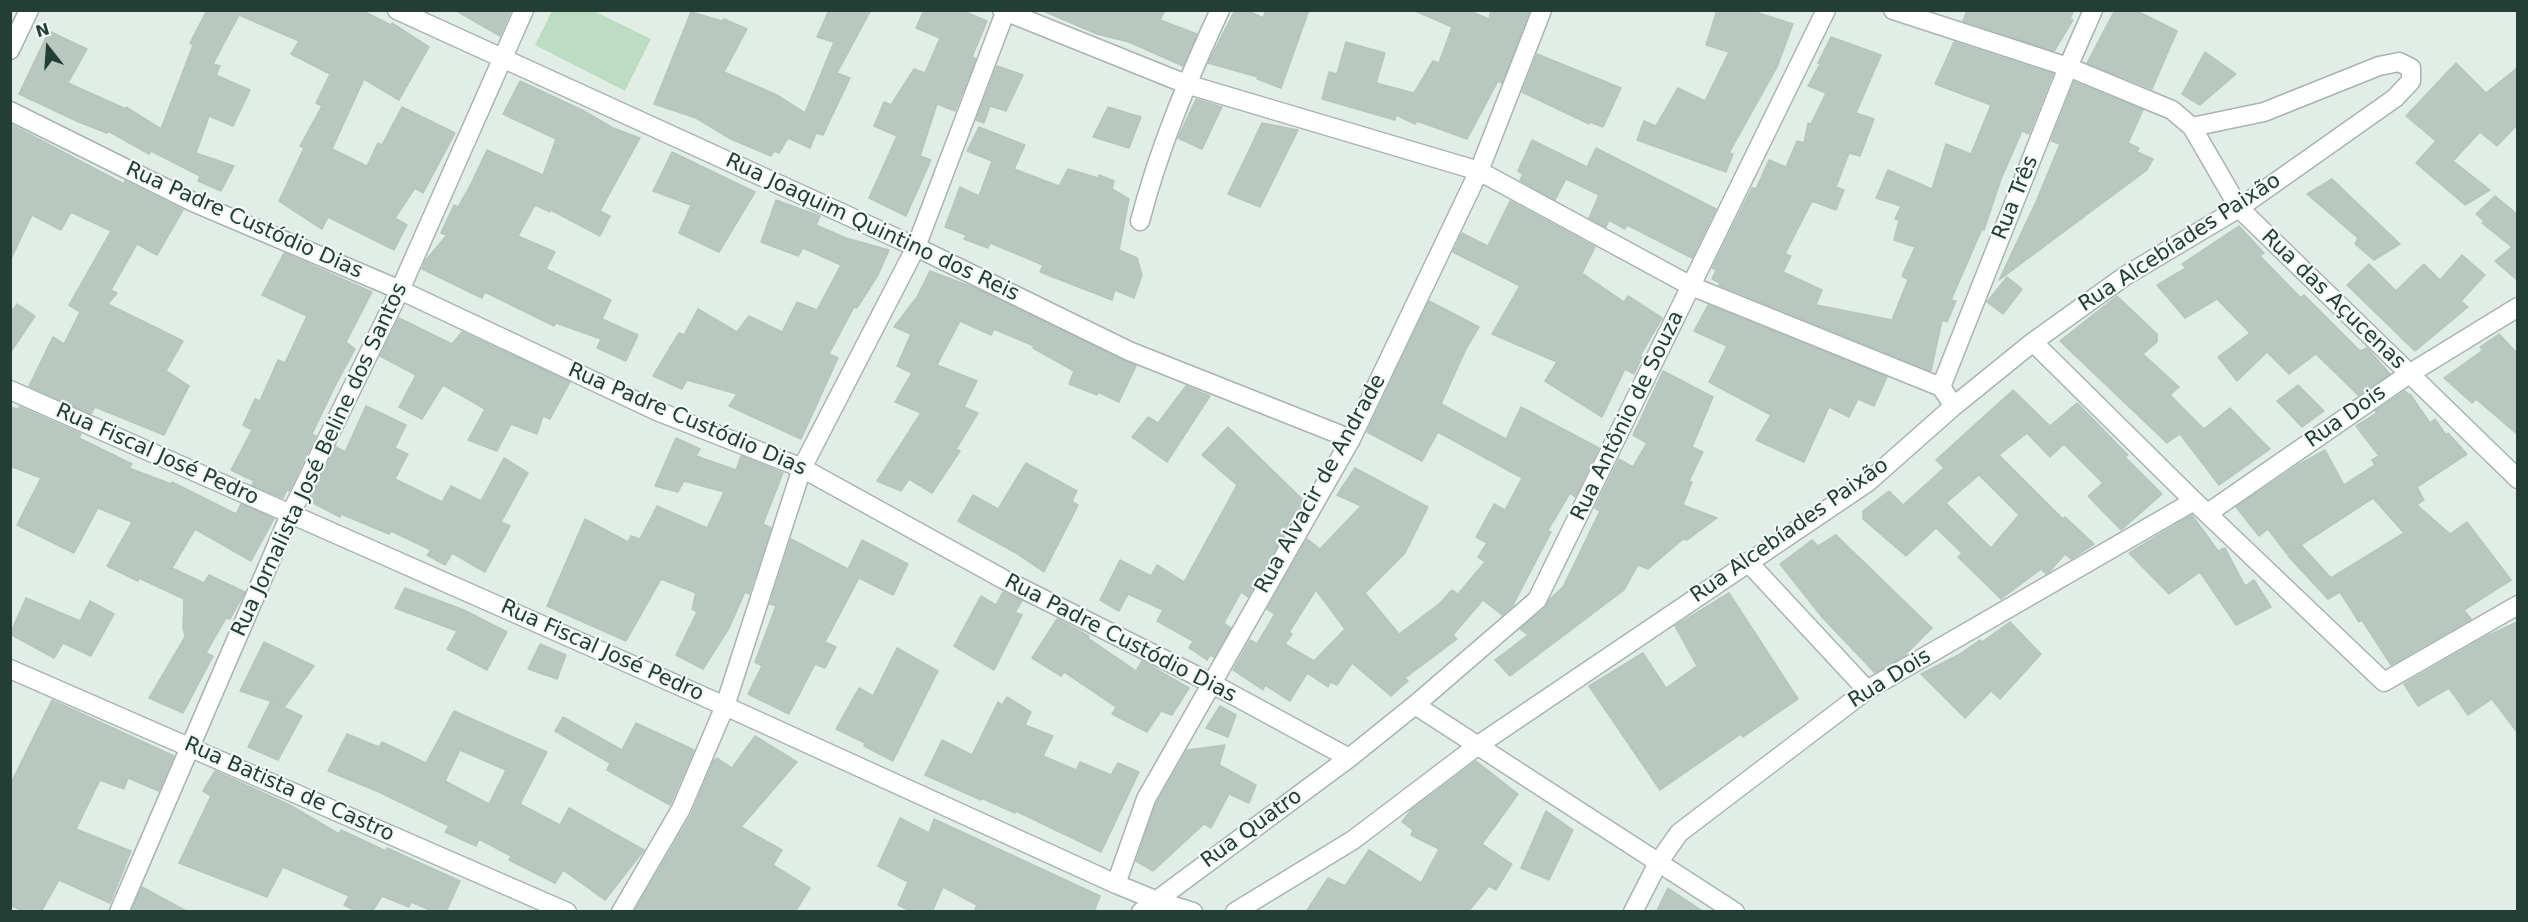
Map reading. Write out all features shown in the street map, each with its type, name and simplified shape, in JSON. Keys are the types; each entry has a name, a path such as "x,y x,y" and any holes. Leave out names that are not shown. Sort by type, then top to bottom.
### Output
{"street":[{"path":"10,50 29,10"},
{"name":"Rua Joaquim Quintino dos Reis","path":"397,10 916,247 1129,351 1351,439"},
{"name":"Rua Jornalista José Beline dos Santos","path":"120,912 290,515 399,290 524,10"},
{"path":"1140,221 1152,172 1186,84 1220,10"},
{"name":"Rua Alvacir de Andrade","path":"1116,884 1146,799 1351,439 1479,171 1542,10"},
{"name":"Rua Antônio de Souza","path":"1349,758 1415,705 1537,600 1826,10"},
{"name":"Rua das Açucenas","path":"1893,10 2068,67 2172,110 2192,127 2239,208 2517,479"},
{"name":"Rua Três","path":"1941,387 2068,67 2093,10"},
{"path":"621,912 681,809 725,705 802,468 916,247 1004,11 1186,84 1479,171 1691,286 1941,387 1954,406"},
{"name":"Rua Alcebíades Paixão","path":"1235,912 1353,840 1477,746 1868,482 1954,406 2033,342 2125,276 2239,208 2395,98 2411,81 2411,68 2399,62 2379,66 2264,112 2192,127"},
{"name":"Rua Padre Custódio Dias","path":"10,111 193,202 399,290 657,411 802,468 1003,579 1211,683 1349,758"},
{"name":"Rua Dois","path":"1633,912 1658,863 1679,833 1867,690 2201,507 2517,307"},
{"path":"2033,342 2384,682 2517,605"},
{"name":"Rua Fiscal José Pedro","path":"10,390 725,705 1116,884 1148,906 1193,912"},
{"path":"1748,562 1867,690"},
{"name":"Rua Batista de Castro","path":"10,669 567,912"},
{"path":"1415,705 1735,912"},
{"name":"Rua Quatro","path":"1148,906 1349,758"}],"green space":[{"path":"552,11 594,11 651,39 625,91 535,45"}],"building":[{"path":"207,10 361,10 391,25 392,23 429,47 399,100 364,79 332,149 367,166 378,143 382,145 402,107 455,133 423,193 415,188 395,218 407,225 394,250 328,217 322,229 279,201 304,148 300,146 322,106 316,103 330,74 291,54 299,41 239,15 213,64 220,66 216,75 250,90 233,126 209,116 196,153 234,166 221,191 198,181 200,176 151,151 149,154 108,131 107,133 81,123 19,94 49,31 87,49 68,83 126,109 126,107 161,129 193,45 190,43"},
{"path":"455,10 511,10 500,36"},
{"path":"829,10 871,10 837,73 850,78 823,135 816,133 810,148 788,138 779,153 774,151 771,156 731,139 696,118 654,104 691,12 722,21 724,19 747,29 724,72 777,95 805,113 834,42 817,37"},
{"path":"924,10 961,10 987,21 972,57 976,59 955,111 937,104 920,156 931,160 906,216 869,198 897,136 874,126 884,102 891,105 914,69 925,73 940,38 916,28"},
{"path":"1041,10 1165,10 1160,20 1197,34 1183,66 1129,42 1097,34"},
{"path":"1235,10 1247,10 1263,18 1266,10 1309,10 1281,88 1257,79 1258,77 1208,63"},
{"path":"1413,10 1467,10 1489,19 1491,10 1530,10 1502,83 1498,81 1467,139 1417,121 1415,124 1396,115 1395,120 1322,99 1329,72 1337,74 1346,42 1385,53 1376,83 1414,93 1433,61 1439,63 1452,27"},
{"path":"1717,10 1749,10 1793,24 1777,67 1729,153 1733,154 1726,172 1637,140 1644,121 1656,126 1678,88 1705,101 1729,52 1706,45"},
{"path":"1967,10 2074,10 2070,19 2073,20 2054,51 1963,21"},
{"path":"2115,10 2135,10 2177,31 2152,89 2087,63"},
{"path":"1831,37 1881,55 1856,113 1874,119 1860,156 1849,153 1836,187 1844,190 1836,210 1812,201 1785,254 1791,256 1783,272 1822,290 1816,305 1892,320 1908,280 1902,276 1915,247 1894,240 1899,220 1895,219 1901,206 1876,198 1888,170 1932,189 1946,144 1971,154 1991,105 1935,84 1954,42 2053,74 2029,134 2022,131 2001,179 1984,230 1982,229 1951,300 1956,301 1947,322 1942,320 1931,371 1719,285 1720,283 1712,279 1716,270 1712,268 1752,188 1756,189 1769,160 1786,167 1797,141 1804,143 1808,123 1811,124 1826,93 1808,86"},
{"path":"2205,52 2236,74 2200,105 2182,94"},
{"path":"1537,54 1621,88 1603,127 1590,122 1589,124 1522,92"},
{"path":"2456,63 2486,93 2517,68 2517,125 2497,146 2480,132 2453,161 2490,190 2465,205 2416,163 2436,141 2406,116"},
{"path":"997,66 1023,75 1006,111 990,106 984,123 976,120"},
{"path":"520,81 584,111 613,128 640,138 600,211 610,216 600,236 551,210 550,212 535,205 518,236 555,252 546,269 611,300 602,319 638,335 626,361 597,348 601,339 556,323 554,326 485,292 482,298 422,269 425,261 447,235 441,233 454,205 458,207 487,150 543,175 556,139 503,114"},
{"path":"2074,82 2143,110 2128,143 2139,148 2137,152 2153,159 2147,170 1999,280 2036,202 2060,144 2051,141"},
{"path":"1196,99 1222,107 1202,149 1178,138"},
{"path":"1108,107 1141,117 1129,148 1093,137"},
{"path":"1262,123 1298,130 1260,207 1228,194"},
{"path":"10,124 124,184 125,181 183,210 157,255 137,244 111,290 117,293 108,304 183,341 166,371 189,386 164,435 95,407 91,414 29,386 53,337 64,344 80,312 69,305 111,231 71,212 61,230 32,215 10,261"},
{"path":"979,127 1025,145 1014,169 1059,186 1068,169 1098,178 1099,175 1114,181 1112,189 1129,199 1119,250 1137,258 1142,275 1134,298 1115,290 1112,300 1040,272 1043,265 990,243 988,248 964,239 966,235 945,227 960,187 979,196 992,161 967,151"},
{"path":"1532,140 1587,167 1596,148 1716,209 1692,258 1627,225 1625,229 1609,220 1606,227 1589,218 1599,195 1566,179 1555,200 1520,180 1523,174 1518,171"},
{"path":"672,152 755,192 719,252 679,233 691,205 653,191"},
{"path":"2332,179 2400,244 2374,260 2355,244 2358,238 2307,194"},
{"path":"2495,196 2517,214 2517,280 2495,261 2512,247 2482,223 2484,221 2476,214"},
{"path":"776,200 820,216 816,225 846,238 889,250 878,275 857,308 854,307 829,354 838,358 801,439 729,406 737,394 687,380 682,389 653,376 679,333 684,335 698,309 737,332 749,316 782,332 797,302 817,310 841,265 803,248 798,256 761,242"},
{"path":"1510,201 1595,247 1582,273 1624,302 1628,296 1662,318 1640,356 1642,357 1634,374 1625,369 1602,417 1545,381 1557,362 1492,334 1520,286 1453,252 1462,233 1488,246"},
{"path":"2239,226 2264,253 2260,256 2301,298 2304,295 2360,351 2367,348 2390,374 2358,395 2316,354 2289,374 2267,352 2237,381 2218,357 2250,333 2217,299 2185,318 2157,285 2186,268 2182,264"},
{"path":"284,253 372,292 346,342 355,349 312,434 316,436 289,491 287,490 283,498 252,485 254,481 231,470 252,430 243,425 255,399 260,401 278,360 285,363 307,316 262,295"},
{"path":"2462,255 2485,275 2461,301 2468,307 2415,351 2347,285 2369,264 2396,291 2424,264 2440,280"},
{"path":"930,271 975,288 1136,366 1119,402 1098,392 1097,395 1069,384 1074,371 1033,348 1034,346 994,329 991,335 960,321 937,365 977,381 964,407 978,413 956,449 960,451 932,493 909,479 901,491 877,481 921,413 895,402 912,373 897,366 911,334 894,327 917,297"},
{"path":"2007,277 2022,289 2003,314 1987,302"},
{"path":"2117,296 2157,334 2157,342 2143,354 2179,387 2170,395 2204,429 2230,408 2270,449 2219,485 2180,434 2167,443 2060,341"},
{"path":"1429,301 1479,327 1466,349 1441,404 1506,439 1521,407 1599,448 1575,497 1570,493 1548,530 1551,532 1512,607 1502,615 1483,600 1453,635 1457,639 1405,678 1408,681 1391,696 1352,663 1337,685 1330,682 1328,687 1307,673 1290,701 1265,685 1263,690 1233,670 1250,640 1257,644 1275,614 1267,609 1307,539 1320,549 1361,506 1337,495 1355,468 1428,507 1405,553 1365,593 1399,634 1439,604 1452,590 1458,594 1485,562 1478,557 1487,543 1476,537 1494,504 1505,510 1522,478 1438,432 1422,461 1367,432","holes":["1316,590 1345,629 1314,661 1285,644 1292,634 1289,632"]},
{"path":"17,304 35,316 10,353 10,314"},
{"path":"1708,305 1887,377 1874,406 1858,399 1849,417 1829,407 1804,462 1756,440 1771,415 1709,382 1727,346 1694,331"},
{"path":"399,318 452,344 462,332 570,382 550,419 543,416 537,434 511,424 497,451 468,440 485,409 443,385 422,419 399,407 416,375 380,356"},
{"path":"2499,334 2517,353 2517,434 2476,399 2472,403 2444,378 2483,350 2480,347"},
{"path":"1663,371 1713,397 1692,447 1703,452 1689,481 1692,482 1683,505 1717,518 1687,540 1683,539 1648,569 1638,565 1624,590 1510,676 1495,660 1528,635 1520,629 1544,609 1550,599 1563,587 1600,511 1595,508 1619,459 1633,467 1647,443 1633,435"},
{"path":"2298,385 2324,411 2302,427 2277,401"},
{"path":"1186,386 1210,396 1167,462 1132,437 1148,417 1158,423"},
{"path":"2013,390 2050,426 2077,403 2162,494 2121,530 2088,496 2103,483 2064,444 2050,457 2027,433 1999,455 2063,519 2065,517 2094,544 2071,559 2065,554 2046,574 2041,569 2001,599 1958,557 1962,553 1936,528 1906,556 1863,519 1863,511 1889,491 1903,505 1944,468 1936,460","holes":["1979,475 2019,515 1991,548 1946,503"]},
{"path":"2405,391 2410,394 2430,423 2435,419 2446,435 2448,433 2467,454 2417,487 2424,500 2417,505 2450,534 2467,522 2511,580 2464,610 2471,619 2391,665 2362,620 2359,622 2340,592 2328,599 2288,556 2297,548 2287,554 2268,529 2259,536 2236,507 2298,465 2325,450 2344,485 2375,465 2372,460 2379,456 2356,426 2377,413 2375,411","holes":["2373,498 2404,533 2331,578 2301,545"]},
{"path":"366,406 406,425 395,448 408,454 395,479 442,502 451,486 481,501 504,458 528,473 501,522 510,526 485,572 452,553 445,565 427,555 431,550 391,531 389,534 341,514 340,517 309,501 336,447 345,452"},
{"path":"10,407 17,409 20,407 81,434 79,438 132,464 129,468 171,484 172,482 236,514 241,504 274,519 251,561 195,529 172,568 204,583 209,575 245,592 230,619 226,618 206,653 213,656 183,713 149,698 185,637 184,599 107,566 132,522 98,508 74,553 17,525 41,478 10,466"},
{"path":"1228,427 1303,500 1248,597 1241,592 1224,623 1231,628 1214,657 1210,655 1207,660 1189,648 1193,641 1157,621 1163,610 1128,594 1119,611 1100,600 1120,560 1151,576 1157,565 1184,582 1237,485 1202,455"},
{"path":"676,438 700,449 696,456 736,470 741,456 783,473 763,524 771,528 749,594 745,592 729,628 703,669 676,655 697,612 692,609 696,593 661,579 626,641 547,606 585,519 628,542 631,536 640,539 657,506 707,528 724,492 684,481 678,492 655,486"},
{"path":"1026,463 1077,491 1072,501 1078,505 1044,572 1016,553 958,521 973,495 998,509"},
{"path":"2192,515 2218,551 2225,548 2245,586 2254,580 2271,607 2236,625 2200,572 2169,594 2129,553"},
{"path":"1836,535 1932,628 1904,656 1875,673 1822,617 1780,564 1812,540 1818,546"},
{"path":"791,539 848,569 862,540 908,564 893,595 859,578 825,642 836,647 825,668 815,664 789,714 748,694 762,666 755,662 776,606 770,604"},
{"path":"405,588 464,610 507,632 487,670 447,649 457,631 395,608"},
{"path":"1003,592 1022,601 1015,612 1022,615 994,670 954,646 981,596 996,605"},
{"path":"1729,593 1798,699 1743,737 1741,734 1660,790 1589,686 1643,653 1666,688 1697,666 1675,626"},
{"path":"26,598 80,621 90,601 114,614 91,656 63,643 54,658 10,634"},
{"path":"1057,619 1089,636 1088,638 1136,671 1142,661 1189,688 1172,715 1161,711 1147,732 1112,714 1116,707 1064,672 1061,676 1032,658"},
{"path":"2010,622 2041,654 2000,699 1991,691 1965,718 1921,674 1960,654 1980,640 1982,642"},
{"path":"2517,622 2517,732 2492,699 2468,715 2449,688 2418,706 2404,684 2485,637"},
{"path":"264,642 314,666 285,706 240,691"},
{"path":"540,644 566,655 557,679 528,669"},
{"path":"897,648 938,671 893,761 864,746 865,743 836,729 859,688 873,696"},
{"path":"1007,697 1031,712 1025,725 1053,736 1043,756 1076,770 1080,762 1111,775 1118,763 1139,772 1101,852 1016,811 1015,813 981,798 981,800 925,775 942,740 972,755 998,702 1002,705"},
{"path":"52,700 174,756 159,791 128,778 124,789 100,780 76,829 131,851 110,903 59,880 41,912 25,912 10,905 10,785"},
{"path":"271,701 302,716 278,760 248,747"},
{"path":"1220,706 1236,715 1228,737 1206,728"},
{"path":"454,711 547,752 520,804 560,825 569,808 644,850 605,900 563,870 555,883 509,860 511,856 479,839 476,846 445,832 449,826 379,792 328,771 347,734 379,747 382,742 426,763","holes":["460,750 506,770 489,804 445,781"]},
{"path":"563,717 622,750 636,723 694,750 670,805 607,770 610,763 555,731"},
{"path":"755,736 797,762 741,827 782,850 773,865 810,888 795,912 634,912 691,815 714,760 717,758 732,768"},
{"path":"1225,745 1219,765 1256,785 1249,803 1229,794 1211,828 1204,824 1153,871 1136,861 1156,804 1187,750"},
{"path":"1476,761 1518,794 1482,844 1512,864 1496,890 1489,886 1468,912 1306,912 1328,878 1345,886 1369,850 1421,883 1439,849 1411,835 1413,830 1402,822 1411,810"},
{"path":"215,771 290,805 339,834 341,830 460,881 446,912 435,912 411,902 409,907 382,896 372,912 358,912 344,905 349,896 283,867 267,897 179,863 211,796 203,791"},
{"path":"1546,811 1573,830 1549,880 1521,868"},
{"path":"900,818 929,833 934,819 1100,896 1094,912 974,912 977,905 943,887 932,912 912,912 898,905 908,882 878,866"},
{"path":"142,887 188,912 131,912"},
{"path":"1668,888 1704,912 1656,912"}]}
